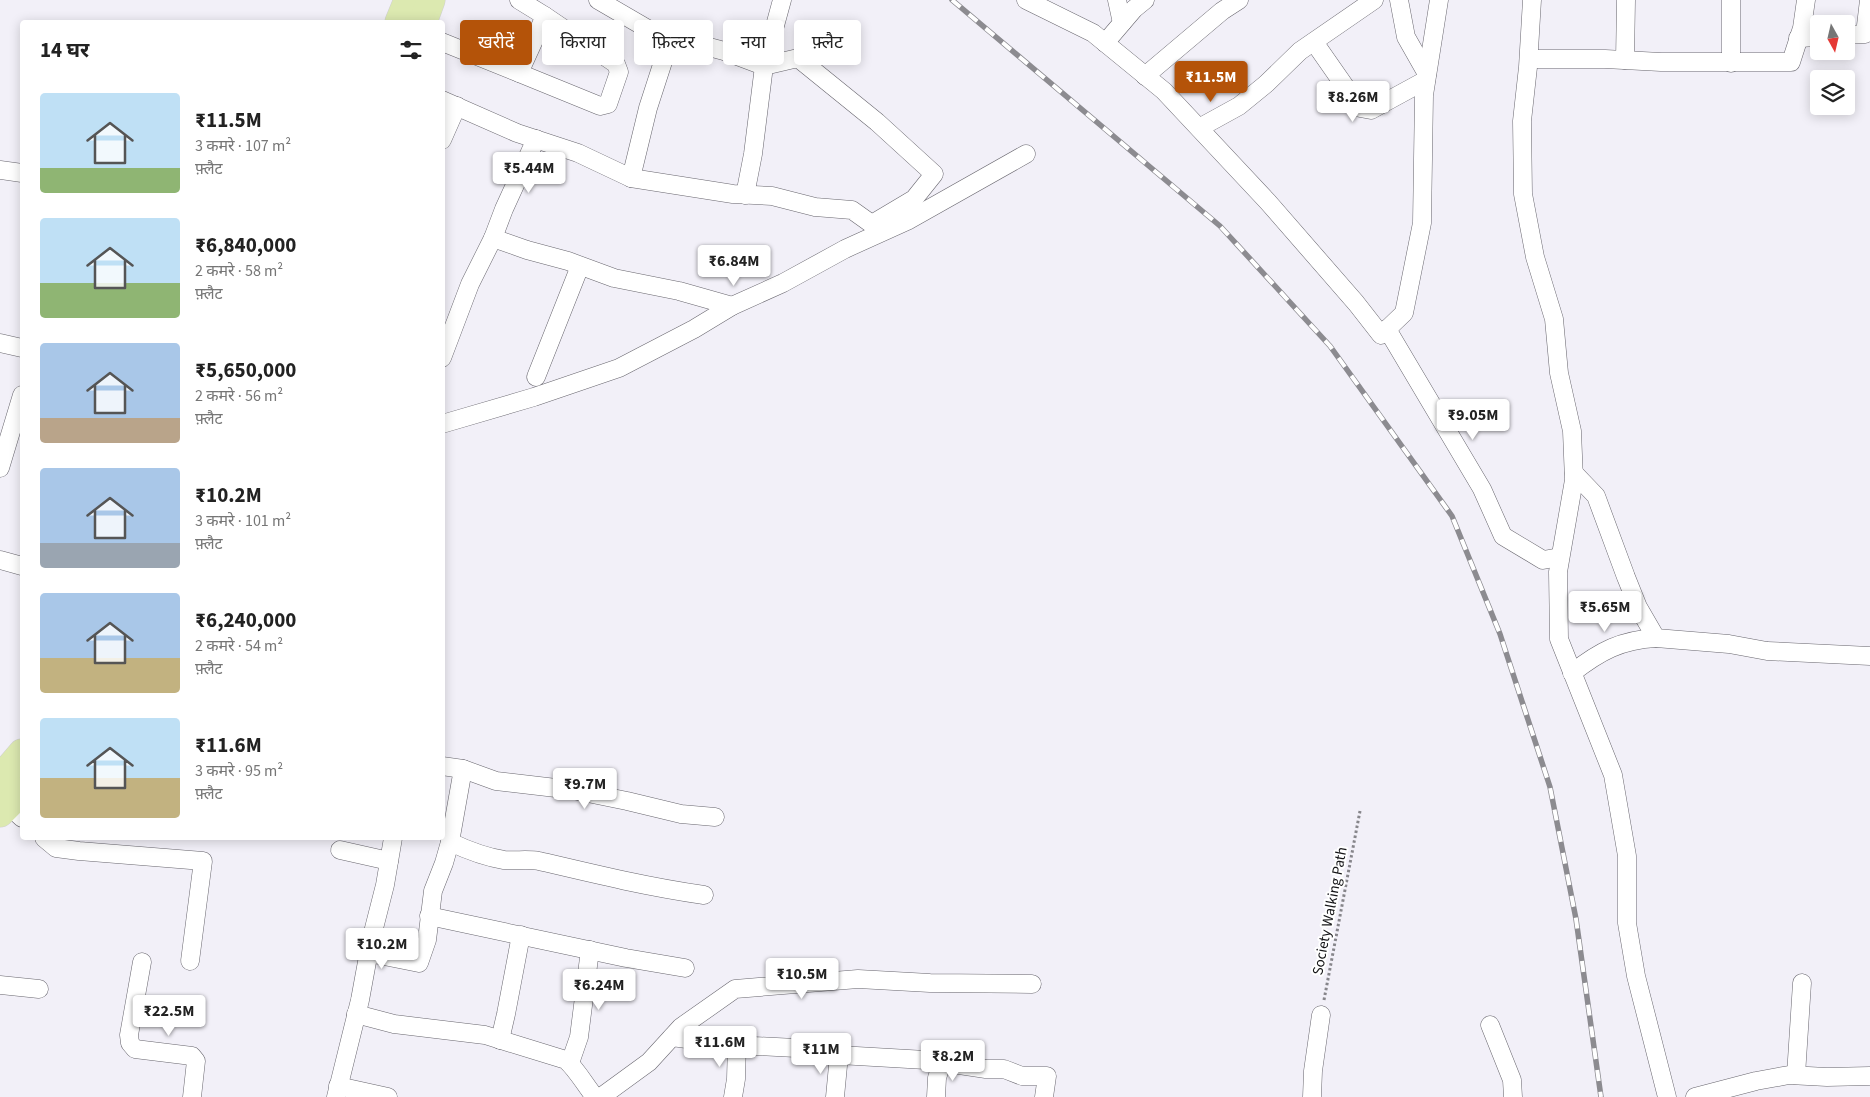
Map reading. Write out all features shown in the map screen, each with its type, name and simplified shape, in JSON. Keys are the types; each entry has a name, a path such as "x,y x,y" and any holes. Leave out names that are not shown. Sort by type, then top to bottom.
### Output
{"main road":[{"path":"400,20 408,0"},
{"path":"424,20 431,0"},
{"path":"0,779 20,755"}],"street":[{"path":"445,43 600,106 608,104 619,72 616,64 519,0"},
{"path":"598,0 634,21"},
{"path":"746,194 764,66 782,0"},
{"path":"1026,0 1058,8 1093,33 1164,91 1268,202 1356,303 1381,335 1404,313 1422,223 1424,95 1439,0"},
{"path":"1117,0 1122,23"},
{"path":"1105,43 1134,8 1145,0"},
{"path":"1145,76 1222,11 1239,0"},
{"path":"1199,128 1239,106 1266,84 1300,51 1374,0"},
{"path":"1399,0 1406,37 1427,77"},
{"path":"1532,0 1529,59 1522,121 1522,194 1535,256 1554,319 1559,373 1572,431 1574,473 1558,572 1559,639 1612,775 1627,856 1626,923 1636,976 1667,1097"},
{"path":"1625,60 1626,0"},
{"path":"1731,0 1731,63"},
{"path":"1529,59 1731,63 1791,62 1806,0"},
{"path":"1855,35 1865,34 1869,4"},
{"path":"520,74 545,16"},
{"path":"1798,38 1810,37"},
{"path":"1314,42 1360,108 1365,110 1371,110 1427,77"},
{"path":"445,423 534,398 619,368 694,329 732,306 783,283 845,249 877,228 914,199 934,174 877,122 798,58 764,66 713,48"},
{"path":"631,178 648,108 662,65"},
{"path":"445,126 450,103 517,133 578,153 631,178 681,186 772,196 815,207 852,210 877,228"},
{"path":"445,350 470,284 493,238 536,139"},
{"path":"877,228 917,215 1026,154"},
{"path":"0,170 20,173"},
{"path":"493,238 614,278 679,291 732,306"},
{"path":"536,377 580,266"},
{"path":"1387,329 1482,489 1504,536 1543,560 1560,557"},
{"path":"0,344 20,348"},
{"path":"0,468 11,439 20,403"},
{"path":"1574,473 1596,496 1638,606 1656,638"},
{"path":"0,560 20,565"},
{"path":"1572,673 1610,648 1634,640 1656,638 1729,644 1768,651 1870,656"},
{"path":"445,766 463,769 496,781 573,790 681,814 715,816"},
{"path":"369,953 419,963 427,940 433,891 450,842 463,769"},
{"path":"46,840 56,848 203,861 190,961"},
{"path":"388,1097 337,1091 356,1014 393,840"},
{"path":"450,842 471,852 504,860 536,860 663,890 704,895"},
{"path":"340,850 389,861"},
{"path":"429,916 685,968"},
{"path":"500,1040 521,935"},
{"path":"570,1063 579,1037 590,950"},
{"path":"142,962 129,1035 130,1043 135,1049 192,1056 196,1061 192,1097"},
{"path":"601,1097 649,1062 681,1027 735,989 858,979 930,983 1032,984"},
{"path":"1796,1075 1802,983"},
{"path":"0,985 39,989"},
{"path":"356,1014 394,1024 485,1035 566,1060 575,1067 585,1085 595,1097"},
{"path":"1312,1097 1313,1071 1321,1015"},
{"path":"1490,1025 1512,1080 1514,1097"},
{"path":"672,1037 716,1043 796,1048 839,1055 942,1062 986,1069 1004,1069 1022,1076 1047,1076 1044,1097"},
{"path":"733,1097 738,1043"},
{"path":"835,1097 839,1055"},
{"path":"936,1097 937,1078 942,1062"},
{"path":"1695,1097 1789,1074 1827,1078 1870,1076"}],"path":[{"name":"Society Walking Path","path":"1321,1015 1360,811"}],"railway":[{"path":"952,0 1220,226 1330,346 1452,516 1500,634 1550,787 1576,919 1601,1097"}]}
